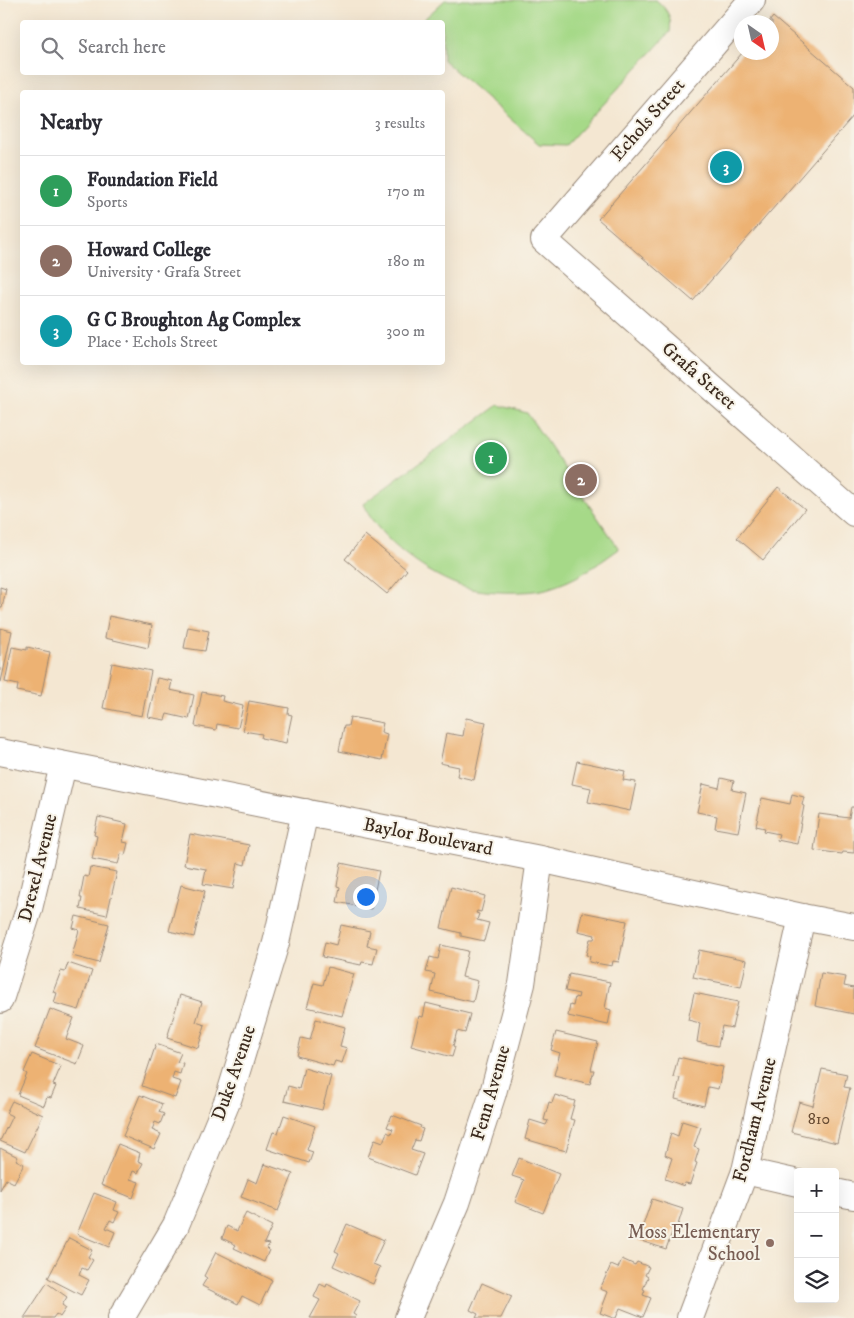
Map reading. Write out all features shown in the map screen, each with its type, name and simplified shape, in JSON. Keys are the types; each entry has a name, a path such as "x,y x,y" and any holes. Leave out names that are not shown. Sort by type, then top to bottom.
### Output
{"street":[{"name":"Echols Street","path":"544,240 752,0"},
{"name":"Grafa Street","path":"544,240 854,513"},
{"name":"Baylor Boulevard","path":"0,752 540,859 802,918 854,927"},
{"name":"Drexel Avenue","path":"0,1000 29,909 63,765"},
{"name":"Duke Avenue","path":"121,1318 176,1225 229,1097 276,944 305,812"},
{"name":"Fenn Avenue","path":"408,1318 457,1203 493,1092 522,984 540,859"},
{"name":"Fordham Avenue","path":"690,1318 745,1171 802,918"},
{"path":"745,1171 794,1182"},
{"path":"839,1193 854,1196"}],"green space":[{"path":"445,0 656,0 664,7 668,14 670,32 566,145 539,144 445,62 445,20 423,20"},
{"path":"498,405 527,413 619,549 576,577 546,589 528,592 496,592 475,590 452,583 422,566 393,543 381,531 363,504"}],"building":[{"path":"779,22 854,87 854,115 693,301 598,219 736,60 779,60"},
{"path":"778,487 805,509 763,560 737,538"},
{"path":"365,535 407,570 387,594 345,559"},
{"path":"0,587 6,589 2,608 0,608"},
{"path":"109,616 152,625 148,648 105,638"},
{"path":"188,627 209,631 205,651 184,648"},
{"path":"0,628 12,631 1,682 0,682"},
{"path":"12,647 27,650 27,647 50,652 41,696 17,691 18,685 5,682"},
{"path":"112,663 151,671 142,716 103,708"},
{"path":"157,678 172,681 170,690 194,695 189,719 167,714 165,720 148,717"},
{"path":"202,692 223,696 222,701 243,706 238,728 217,724 216,730 195,726"},
{"path":"249,701 289,708 288,714 292,715 286,743 261,738 262,734 243,731"},
{"path":"350,717 383,723 381,732 387,734 382,760 339,751 344,726 348,726"},
{"path":"466,718 486,722 474,780 457,776 459,767 440,763 446,733 463,736"},
{"path":"577,761 625,771 623,780 636,782 630,811 588,802 591,788 572,784"},
{"path":"721,778 734,781 732,790 746,793 738,832 715,828 717,816 697,812 703,784 719,788"},
{"path":"792,794 804,797 797,844 777,840 779,834 764,831 765,828 756,826 762,798 790,804"},
{"path":"851,807 854,807 854,853 843,852 842,854 814,850 819,814 849,818"},
{"path":"98,817 127,824 123,842 128,843 125,855 121,854 118,864 92,859 97,836 94,835"},
{"path":"190,834 249,845 245,865 238,863 233,889 203,884 206,869 184,865"},
{"path":"341,863 379,871 371,909 337,902 340,887 337,886"},
{"path":"90,867 117,872 107,915 80,909 84,876 88,877"},
{"path":"181,885 205,891 194,937 169,931"},
{"path":"451,887 485,896 481,912 477,911 476,913 479,914 477,920 489,923 484,941 461,936 461,933 441,928"},
{"path":"582,912 627,921 619,962 613,961 612,966 589,962 590,956 586,955 590,939 594,939 595,935 578,931"},
{"path":"76,916 109,924 99,963 72,956 79,930 73,928"},
{"path":"341,925 370,931 367,946 377,948 373,964 362,962 361,965 322,957 325,942 336,945"},
{"path":"441,945 468,951 462,977 478,981 473,1002 431,992 435,974 426,972 430,957 438,959"},
{"path":"699,950 747,960 741,987 693,977"},
{"path":"68,963 92,971 79,1010 54,1003 57,993 53,992 61,971 65,972"},
{"path":"328,967 354,974 342,1016 307,1007 314,983 323,985"},
{"path":"821,973 846,977 844,986 854,988 854,1014 815,1006"},
{"path":"569,974 610,982 605,1008 611,1010 608,1025 568,1016 570,1005 573,1006 575,997 578,998 579,994 565,991"},
{"path":"694,993 738,1002 732,1028 722,1026 718,1046 697,1042 700,1023 688,1020"},
{"path":"180,995 202,1002 196,1022 205,1025 198,1048 167,1038"},
{"path":"426,1003 470,1014 465,1033 457,1031 452,1057 411,1046 419,1016 423,1017"},
{"path":"50,1009 74,1018 66,1039 84,1046 77,1064 35,1048"},
{"path":"316,1019 345,1027 340,1046 347,1048 342,1063 335,1061 333,1066 297,1056 301,1038 310,1040"},
{"path":"556,1032 598,1042 591,1070 594,1070 590,1084 554,1075 560,1053 551,1050"},
{"path":"156,1044 181,1053 177,1062 183,1063 180,1074 174,1072 172,1079 181,1082 175,1098 142,1086"},
{"path":"32,1054 61,1066 53,1085 56,1086 51,1098 47,1097 44,1106 18,1095 27,1074 24,1072"},
{"path":"678,1057 723,1067 718,1089 708,1087 704,1106 675,1099 680,1078 673,1077"},
{"path":"304,1068 331,1076 322,1110 284,1101 288,1086 299,1089"},
{"path":"822,1069 847,1074 844,1087 850,1088 837,1143 791,1132 799,1102 813,1106"},
{"path":"140,1095 162,1104 159,1112 164,1114 160,1124 155,1122 152,1130 161,1134 154,1149 123,1136"},
{"path":"555,1095 575,1101 570,1119 575,1120 566,1151 525,1139 530,1120 546,1125 548,1121 544,1120 549,1102 552,1103"},
{"path":"12,1101 43,1115 25,1152 0,1141 12,1116 6,1113"},
{"path":"284,1115 315,1126 307,1150 313,1152 309,1163 267,1149 273,1132 278,1133"},
{"path":"392,1115 421,1126 420,1128 423,1129 419,1141 415,1140 411,1150 423,1154 415,1175 368,1157 375,1139 383,1142 387,1132 391,1134 393,1129 387,1127"},
{"path":"682,1121 701,1127 694,1147 699,1149 695,1162 697,1163 690,1184 685,1183 684,1186 665,1179 672,1158 665,1155 671,1133 678,1136"},
{"path":"118,1144 140,1153 138,1161 143,1163 138,1173 133,1171 130,1179 139,1182 133,1198 101,1185"},
{"path":"0,1148 18,1157 16,1160 24,1164 14,1183 6,1179 0,1190"},
{"path":"519,1158 559,1174 543,1213 515,1202 524,1180 512,1176"},
{"path":"264,1164 293,1174 278,1211 241,1197 248,1179 257,1183"},
{"path":"94,1193 117,1202 114,1210 119,1212 114,1222 110,1220 106,1228 115,1232 109,1247 77,1234"},
{"path":"652,1199 683,1209 676,1231 673,1230 666,1249 638,1240"},
{"path":"246,1213 272,1226 264,1243 269,1244 267,1248 269,1250 264,1262 234,1248 236,1245 222,1238 227,1226 237,1231"},
{"path":"347,1224 384,1240 373,1264 380,1267 373,1284 333,1266 339,1253 335,1251"},
{"path":"69,1238 92,1250 88,1257 93,1260 87,1270 82,1268 79,1275 89,1280 81,1295 48,1278"},
{"path":"216,1252 272,1280 260,1305 242,1296 238,1304 202,1286 207,1278 204,1276"},
{"path":"622,1259 635,1265 637,1262 649,1267 645,1275 648,1277 643,1289 645,1290 643,1295 651,1298 643,1317 620,1308 616,1318 600,1313 608,1292 600,1289 611,1265 618,1268"},
{"path":"47,1283 67,1297 62,1305 66,1308 60,1317 56,1314 53,1318 24,1318"},
{"path":"482,1283 512,1296 501,1318 476,1318 478,1314 470,1310"},
{"path":"320,1284 326,1287 327,1284 360,1301 353,1314 356,1316 355,1318 310,1318 320,1300 314,1297"}],"place":[{"name":"G C Broughton Ag Complex","path":"726,167"},
{"name":"Foundation Field","path":"491,458"},
{"name":"Howard College","path":"581,480"},
{"name":"Moss Elementary School","path":"770,1243"}]}
